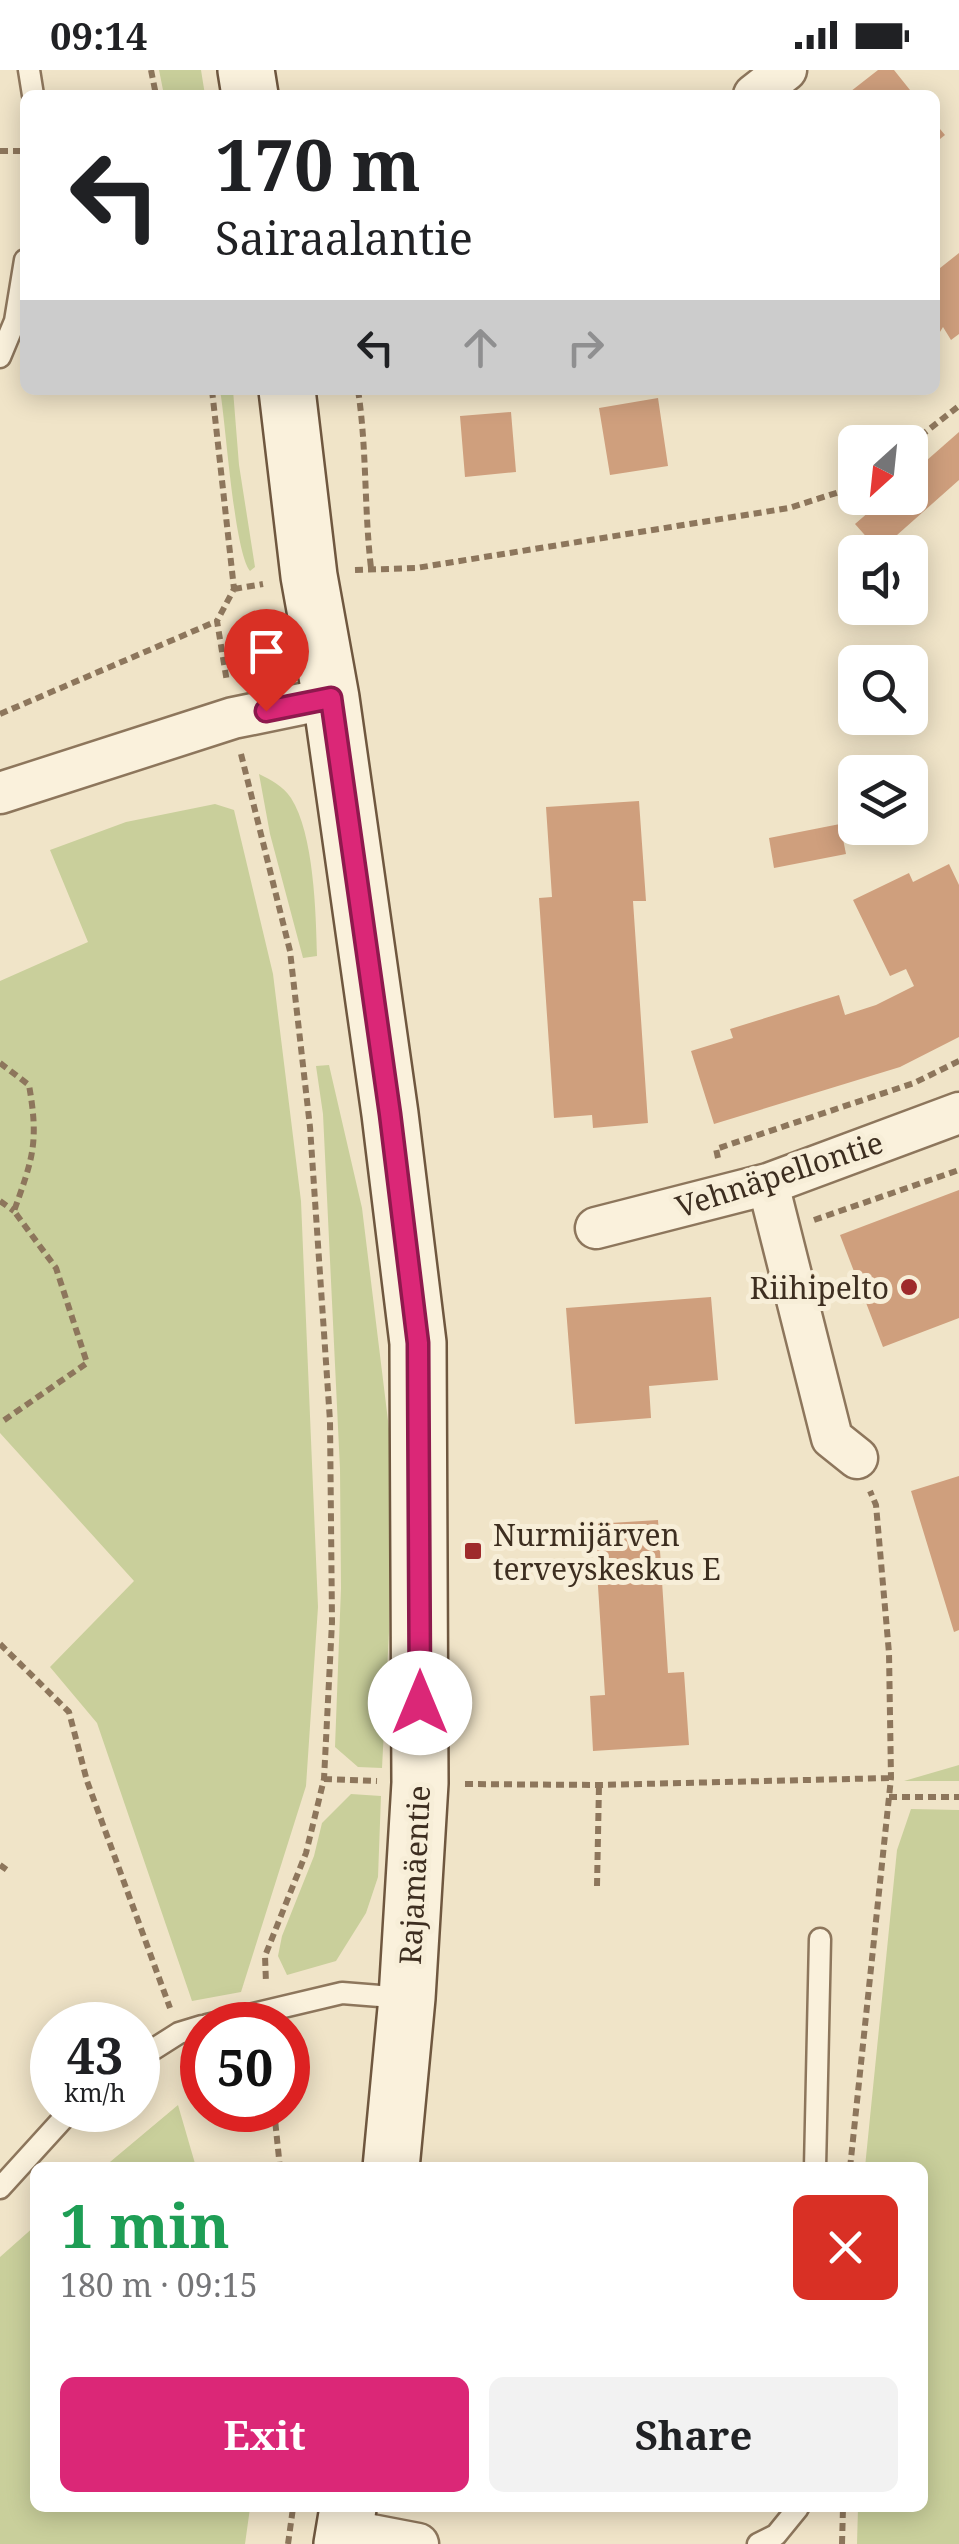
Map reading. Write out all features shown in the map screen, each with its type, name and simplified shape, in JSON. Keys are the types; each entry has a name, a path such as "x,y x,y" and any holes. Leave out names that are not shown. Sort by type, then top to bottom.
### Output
{"main road":[{"name":"Rajamäentie","path":"289,395 310,576 390,1114 418,1343 420,1783 407,1998 392,2162"}],"street":[{"path":"760,90 786,70"},
{"path":"0,793 233,718 331,698"},
{"name":"Vehnäpellontie","path":"596,1228 768,1184 959,1113"},
{"path":"768,1184 832,1438 857,1458"},
{"path":"345,2527 418,2544"}],"lane":[{"path":"0,357 14,321 20,288"},
{"path":"814,2162 820,1938"},
{"path":"296,2002 342,1993 407,1998"},
{"path":"160,2045 179,2033"},
{"path":"0,2188 51,2132"},
{"path":"758,2544 776,2535 795,2512"}],"path":[{"path":"213,395 234,589 217,621 233,718 290,952 310,1127 330,1421 332,1622 324,1780 306,1853 265,1956 266,2002"},
{"path":"359,395 365,435 365,520 371,568"},
{"path":"928,430 959,406"},
{"path":"234,589 371,568 416,568 790,508 838,492"},
{"path":"0,714 217,621"},
{"path":"716,1149 914,1083 959,1061"},
{"path":"0,1064 28,1085 35,1121 33,1158 14,1211"},
{"path":"779,1232 959,1170"},
{"path":"0,1202 14,1211 56,1268 87,1363 0,1423"},
{"path":"851,2162 891,1778 889,1653 876,1504 857,1458"},
{"path":"0,1644 69,1712 86,1781 179,2033"},
{"path":"324,1780 599,1785 891,1778"},
{"path":"597,1886 599,1785"},
{"path":"890,1796 959,1798"},
{"path":"276,2132 279,2162"},
{"path":"288,2544 293,2512"},
{"path":"842,2544 843,2512"}],"green space":[{"path":"159,70 201,70 204,90 163,90"},
{"path":"221,395 233,395 239,465 255,567 250,571 235,514"},
{"path":"259,774 288,794 299,813 312,874 317,956 303,958 270,834"},
{"path":"215,804 234,810 273,974 301,1201 318,1607 306,1786 241,1992 192,2001 97,1723 50,1667 134,1581 0,1433 0,981 88,942 50,850 126,822"},
{"path":"329,1065 362,1208 390,1437 389,1632 382,1768 358,1767 335,1747 341,1588 340,1469 323,1114 316,1066"},
{"path":"959,1765 959,1781 904,1781"},
{"path":"351,1794 381,1796 378,1877 366,1913 336,1961 287,1975 278,1956 282,1936 314,1856 322,1823"},
{"path":"911,1809 959,1810 959,2544 857,2544 858,2512 928,2512 928,2162 866,2162 897,1850"},
{"path":"178,2105 180,2132 186,2132 195,2162 110,2162 146,2132 160,2132 160,2120"},
{"path":"30,2230 30,2512 249,2512 245,2544 0,2544 0,2257"}],"building":[{"path":"878,70 894,70 910,90 852,90"},
{"path":"959,253 959,334 951,340 943,327 940,332 940,268"},
{"path":"658,398 668,466 610,475 599,408"},
{"path":"511,412 516,472 465,477 460,416"},
{"path":"959,432 959,480 928,508 928,459"},
{"path":"865,515 920,515 897,535 865,535 855,524"},
{"path":"639,801 646,901 633,901 648,1123 593,1128 592,1115 554,1118 539,898 552,897 546,807"},
{"path":"838,824 838,845 844,845 846,854 774,868 769,838"},
{"path":"949,864 959,885 959,1037 900,1067 714,1124 691,1051 733,1038 730,1029 839,995 845,1015 914,986 906,969 890,976 853,900 909,873 913,882"},
{"name":"Riihipelto","path":"959,1190 959,1318 883,1347 840,1235"},
{"path":"711,1297 718,1380 649,1386 651,1418 575,1424 566,1308"},
{"path":"959,1476 959,1630 954,1632 911,1491"},
{"path":"658,1520 668,1673 684,1672 689,1745 593,1751 590,1696 605,1695 594,1524"}],"place":[{"name":"Riihipelto","path":"909,1287"},
{"name":"Nurmijärven terveyskeskus E","path":"473,1551"}],"route":[{"path":"266,711 331,698 418,1343 420,1703"}]}
